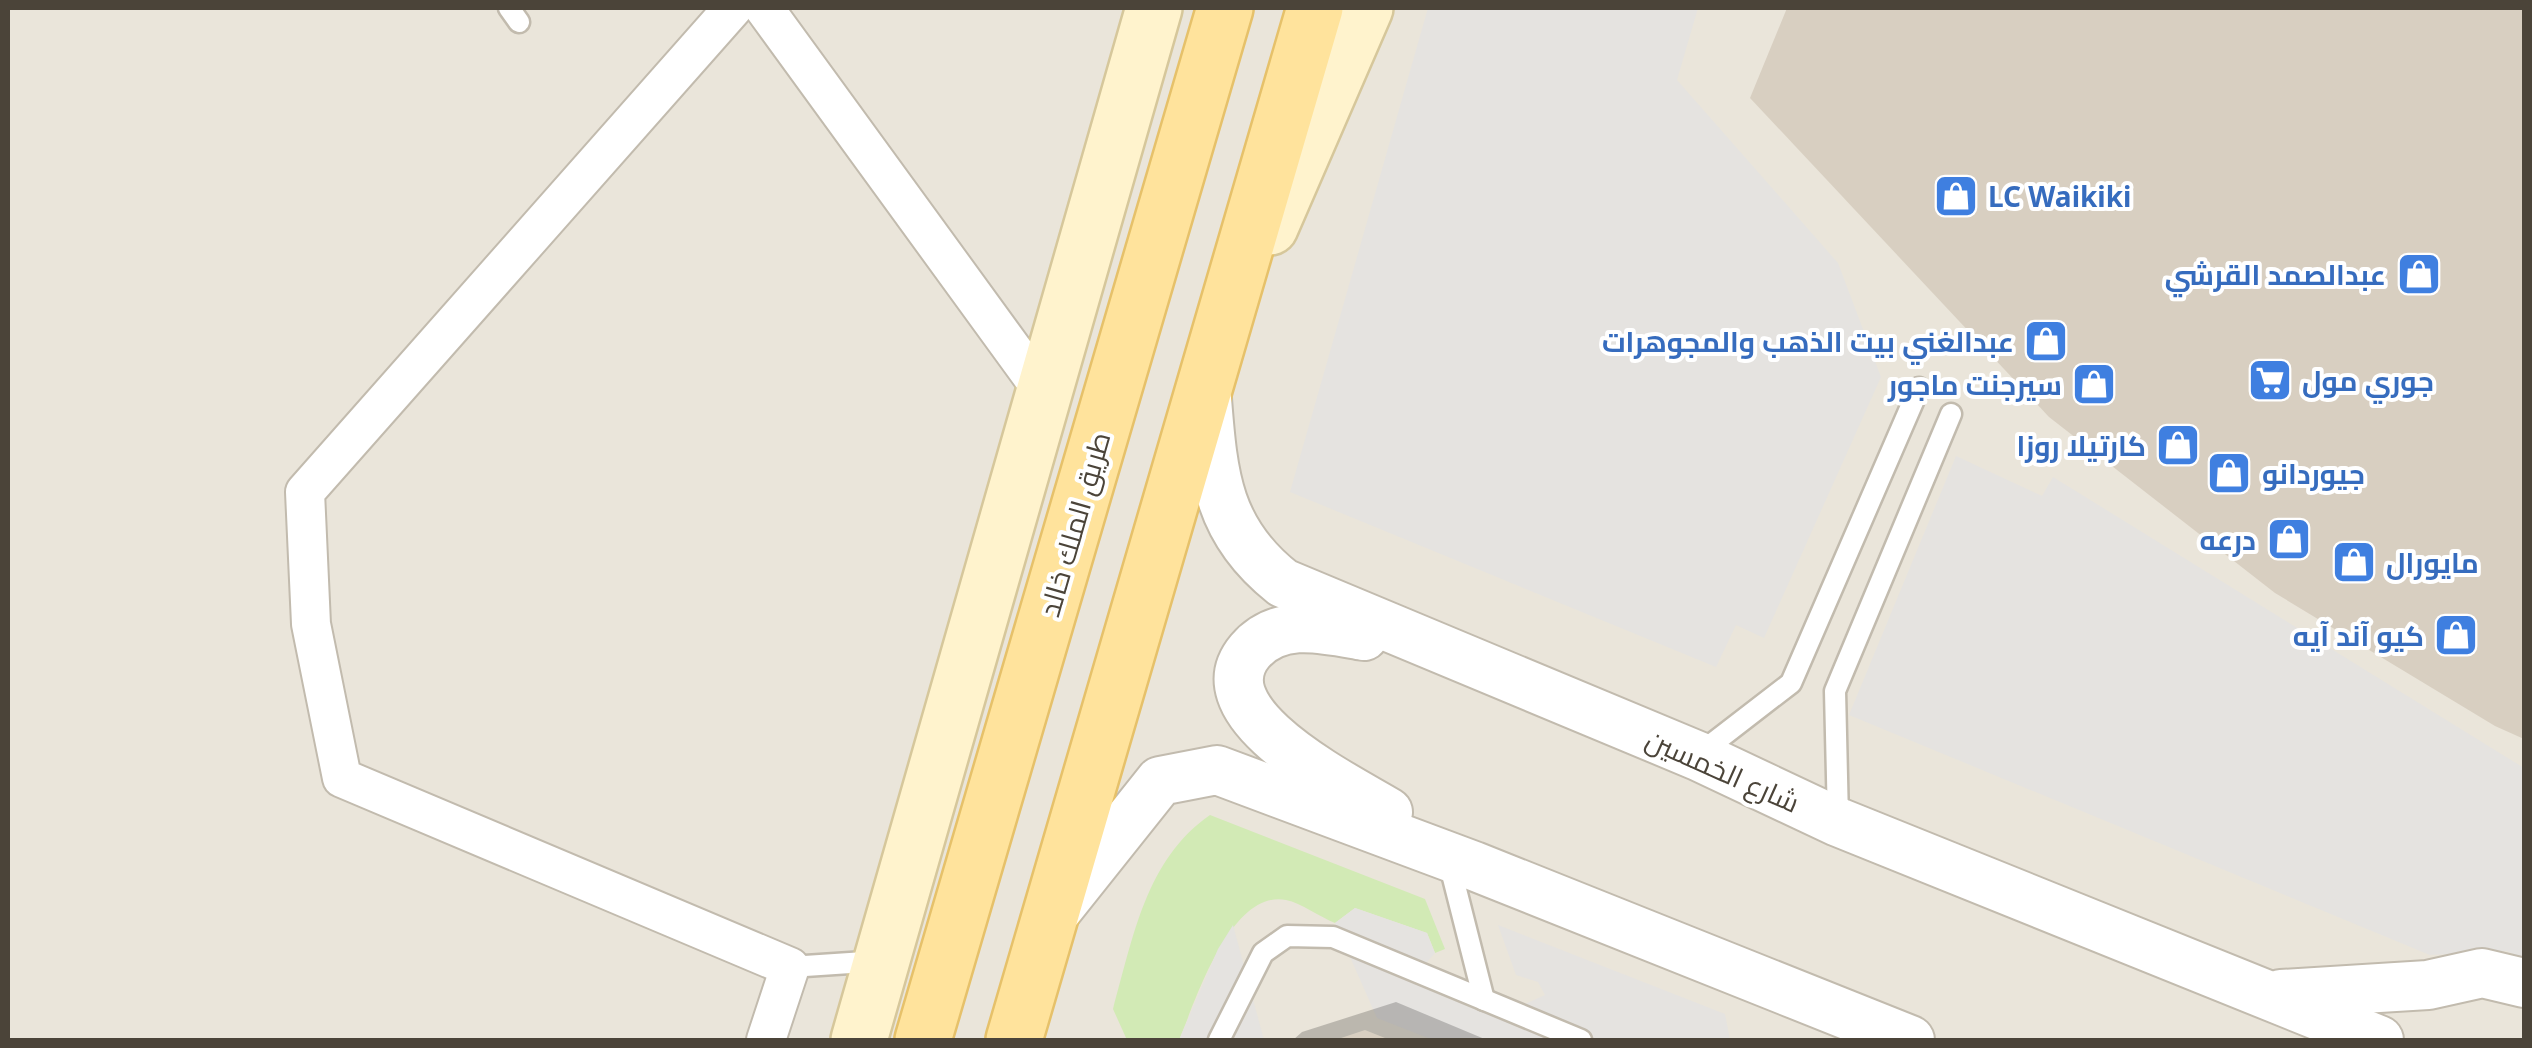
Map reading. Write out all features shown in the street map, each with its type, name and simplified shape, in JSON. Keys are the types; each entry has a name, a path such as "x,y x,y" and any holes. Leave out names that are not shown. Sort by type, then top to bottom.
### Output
{"main road":[{"path":"858,1040 1154,8"},
{"name":"طريق الملك خالد","path":"923,1040 1224,8"},
{"path":"1014,1040 1315,8"},
{"path":"1206,376 1365,8"},
{"path":"1025,1040 1050,920"}],"street":[{"path":"733,8 305,492 311,624 342,778 790,968 766,1040"},
{"path":"764,8 1045,394"},
{"name":"شارع الخمسين","path":"1206,376 1212,470 1238,539 1282,583 1422,645 1698,756 1838,822 2379,1040"},
{"path":"1422,645 1284,627 1259,640 1240,663 1236,688 1250,714 1286,749 1461,861"},
{"path":"1050,920 1160,781 1217,770 1461,861 1885,1036"},
{"path":"2264,996 2428,986 2482,974 2524,983"}],"lane":[{"path":"1698,756 1791,684 1919,388"},
{"path":"1838,822 1835,691 1952,414"},
{"path":"1461,861 1484,1000"},
{"path":"1219,1040 1263,953 1288,936 1333,938 1580,1040"},
{"path":"790,968 882,960"}],"shaded area":[{"path":"8,8 2524,8 2524,1040 8,1040"},
{"path":"1428,8 1698,8 1677,80 1838,263 1881,377 1764,638 1736,625 1716,667 1290,492"},
{"path":"1956,456 2042,496 2053,477 2524,768 2524,960 2507,951 2430,955 1849,715"},
{"path":"1355,908 1427,933 1435,953 1426,963 1510,1011 1545,995 1538,982 1516,975 1498,925 1725,1014 1730,1040 1433,1040 1377,1018 1335,923"},
{"path":"1233,925 1264,1040 1179,1040 1218,949"}],"green space":[{"path":"1210,815 1425,899 1445,949 1435,953 1427,933 1355,908 1335,923 1286,900 1266,901 1248,912 1218,952 1179,1040 1127,1040 1113,1009 1145,902 1171,854"}],"building":[{"name":"جوري مول","path":"1787,8 2524,8 2524,739 2495,726 2275,593 2049,417 1750,98"},
{"path":"1365,1030 1390,1040 1335,1040"}],"place":[{"name":"LC Waikiki","path":"1956,196"},
{"name":"عبدالصمد القرشي","path":"2419,274"},
{"name":"عبدالغني بيت الذهب والمجوهرات","path":"2046,341"},
{"name":"جوري مول","path":"2270,380"},
{"name":"سيرجنت ماجور","path":"2094,384"},
{"name":"كارتيلا روزا","path":"2178,445"},
{"name":"جيوردانو","path":"2229,473"},
{"name":"درعه","path":"2289,539"},
{"name":"مايورال","path":"2354,562"},
{"name":"كیو آند آیه","path":"2456,635"}]}
